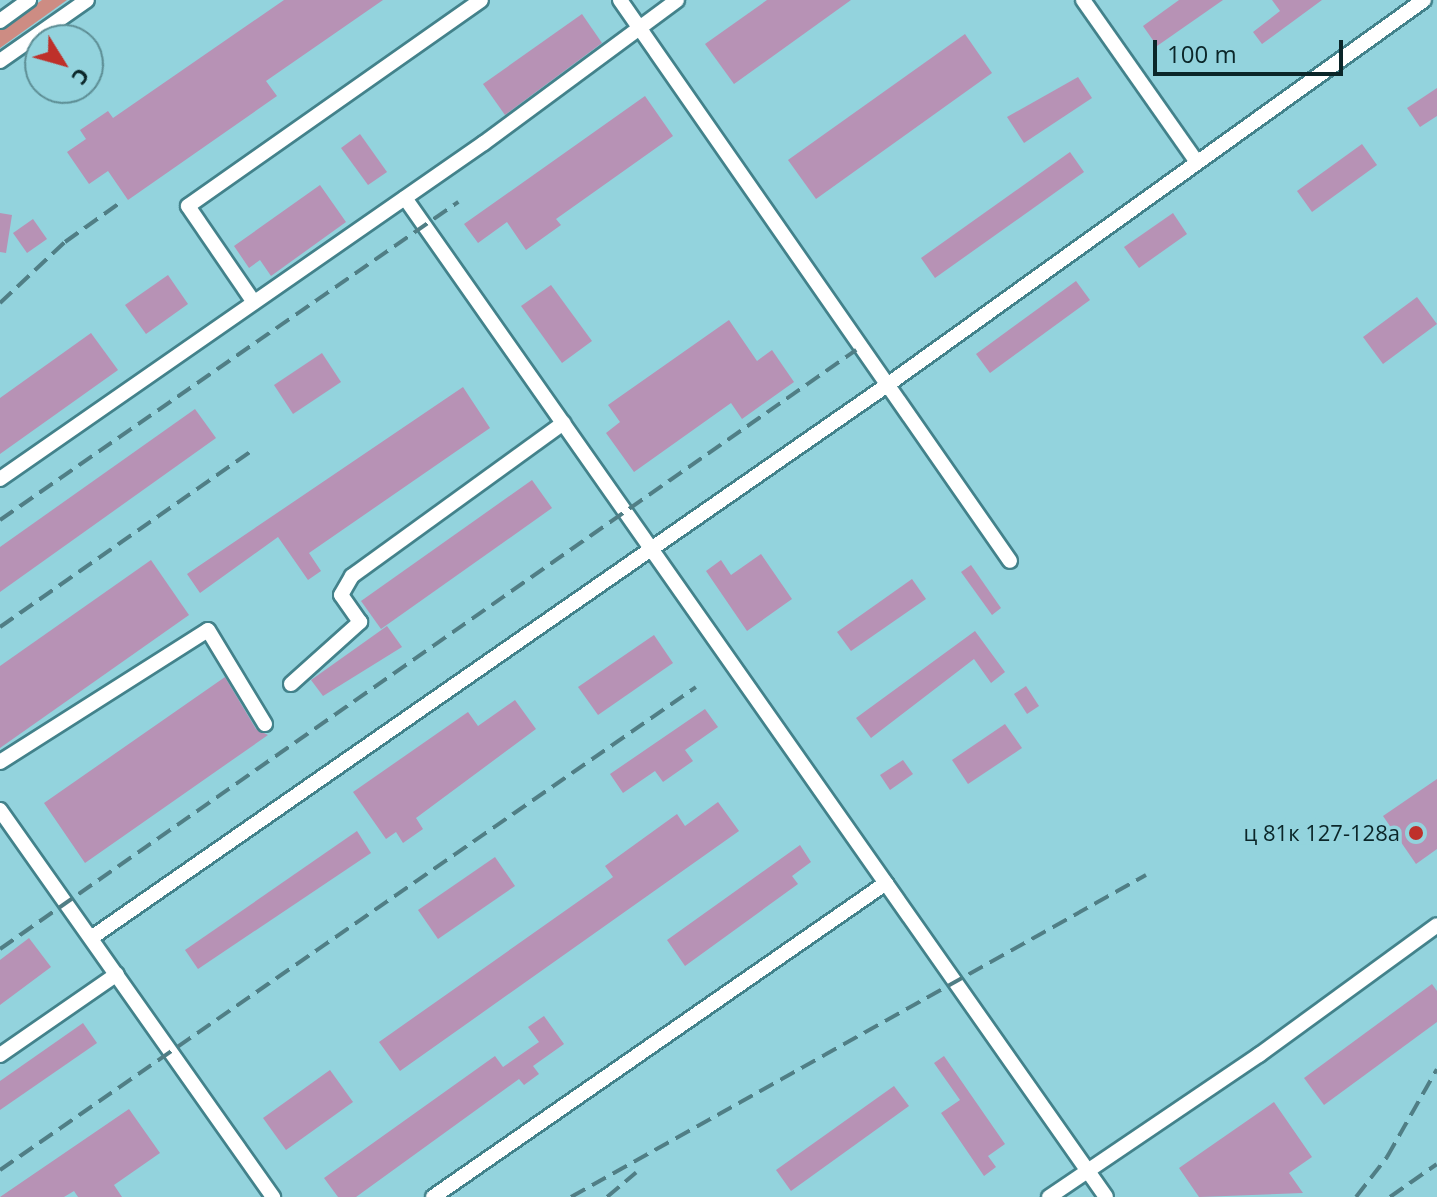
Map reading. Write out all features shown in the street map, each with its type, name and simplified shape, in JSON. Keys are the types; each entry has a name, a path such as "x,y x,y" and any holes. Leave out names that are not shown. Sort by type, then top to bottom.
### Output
{"street":[{"path":"0,21 29,0"},
{"path":"0,61 87,0"},
{"path":"253,301 188,206 481,0"},
{"path":"620,0 890,383 1010,561"},
{"path":"0,479 405,198 677,0"},
{"path":"1083,0 1197,162"},
{"path":"91,938 890,383 1424,0"},
{"path":"405,198 1106,1197"},
{"path":"291,684 360,622 341,595 352,576 563,423"},
{"path":"0,762 208,630 265,724"},
{"path":"3,819 117,974 273,1197"},
{"path":"433,1197 886,883"},
{"path":"1049,1197 1259,1055 1437,925"},
{"path":"0,1055 117,974"}],"shaded area":[{"path":"42,0 67,0 34,24 24,24 24,31 0,48 0,30"}],"building":[{"path":"284,0 383,0 266,81 277,96 128,200 108,171 89,184 67,152 86,139 80,130 108,111 113,118"},
{"path":"767,0 851,0 734,84 705,44"},
{"path":"1179,0 1223,0 1157,46 1143,26"},
{"path":"1272,0 1322,0 1262,44 1253,32 1280,11"},
{"path":"582,14 602,43 505,115 483,84"},
{"path":"965,34 992,73 816,199 788,160"},
{"path":"1078,77 1092,98 1024,143 1007,117"},
{"path":"1437,88 1437,116 1420,127 1407,108"},
{"path":"645,96 673,136 556,219 561,225 526,250 507,222 478,243 464,224"},
{"path":"360,134 387,172 368,185 341,148"},
{"path":"1362,144 1377,165 1312,212 1297,191"},
{"path":"1070,152 1084,172 935,278 921,258"},
{"path":"320,185 346,222 271,276 260,260 249,268 234,246"},
{"path":"0,213 12,215 6,253 0,252"},
{"path":"1173,213 1187,234 1139,268 1124,247"},
{"path":"33,219 47,239 27,253 13,233"},
{"path":"168,275 188,304 146,334 125,305"},
{"path":"1076,281 1090,300 990,373 976,354"},
{"path":"551,285 592,341 562,363 521,306"},
{"path":"1417,297 1437,324 1383,364 1363,337"},
{"path":"729,320 757,361 772,350 794,382 742,419 731,403 634,472 606,433 620,422 608,405"},
{"path":"91,333 118,370 0,454 0,398"},
{"path":"322,353 341,382 293,414 274,385"},
{"path":"463,387 490,428 309,553 321,571 308,580 278,537 200,593 187,574"},
{"path":"195,409 216,438 0,592 0,547"},
{"path":"532,480 552,508 381,629 361,601"},
{"path":"761,554 792,599 747,631 706,571 721,560 731,575"},
{"path":"151,560 189,615 0,748 0,666"},
{"path":"971,565 1001,608 992,615 961,572"},
{"path":"912,579 926,599 851,651 837,632"},
{"path":"387,626 402,647 323,696 311,680"},
{"path":"975,631 1005,672 991,683 974,659 871,738 856,718"},
{"path":"654,635 673,663 598,715 578,687"},
{"path":"225,677 256,729 268,735 85,863 44,803"},
{"path":"1026,686 1039,706 1027,714 1014,694"},
{"path":"515,700 536,729 416,818 423,829 403,843 396,832 386,839 353,792 468,712 478,726"},
{"path":"705,709 718,727 685,750 693,761 663,782 655,771 623,793 610,774"},
{"path":"1005,724 1022,748 968,784 952,760"},
{"path":"903,760 913,774 890,790 880,775"},
{"name":"ц 81к 127-128а","path":"1437,779 1437,849 1416,864 1383,816"},
{"path":"718,802 739,831 400,1071 379,1042 613,877 605,866 677,814 685,826"},
{"path":"357,831 371,853 198,969 185,950"},
{"path":"800,845 811,862 792,876 798,884 685,966 667,940"},
{"path":"495,857 515,886 438,939 418,910"},
{"path":"29,938 51,967 0,1005 0,960"},
{"path":"1432,984 1437,991 1437,1022 1324,1105 1304,1078"},
{"path":"544,1016 564,1044 533,1066 539,1074 524,1085 519,1079 356,1197 338,1197 324,1178 495,1056 503,1067 539,1042 528,1027"},
{"path":"83,1023 97,1043 0,1110 0,1081"},
{"path":"944,1056 1005,1144 988,1156 996,1167 984,1176 941,1113 960,1100 934,1063"},
{"path":"330,1070 353,1102 286,1150 263,1118"},
{"path":"894,1086 909,1106 791,1191 776,1170"},
{"path":"1274,1102 1312,1157 1289,1173 1303,1193 1199,1197 1179,1168"},
{"path":"129,1109 160,1153 114,1185 122,1197 78,1197 74,1191 64,1197 0,1197"}],"railway":[{"path":"0,303 65,242 121,202"},
{"path":"0,520 458,202"},
{"path":"0,949 856,350"},
{"path":"0,627 253,450"},
{"path":"0,1170 696,687"},
{"path":"571,1197 1146,875"},
{"path":"1356,1197 1387,1157 1437,1069"},
{"path":"1390,1197 1437,1164"},
{"path":"607,1197 636,1173"}],"place":[{"name":"ц 81к 127-128а","path":"1416,833"}]}
